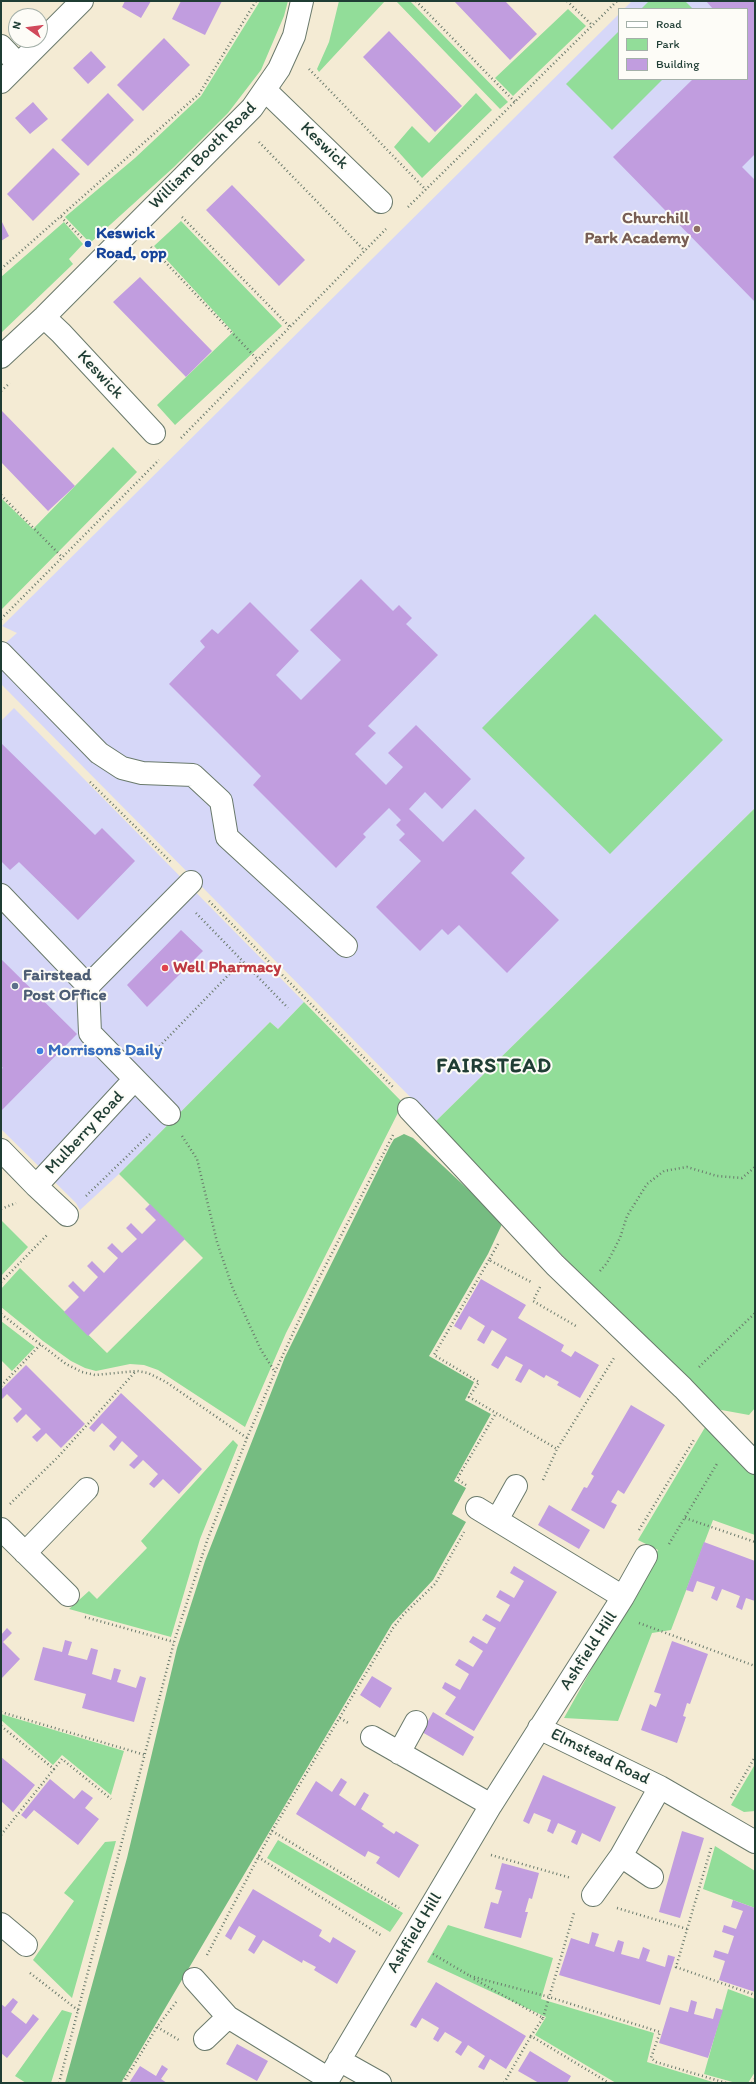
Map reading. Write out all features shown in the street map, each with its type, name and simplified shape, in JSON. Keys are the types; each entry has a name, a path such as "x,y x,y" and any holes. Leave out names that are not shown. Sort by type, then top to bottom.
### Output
{"street":[{"path":"1,82 82,1"},
{"name":"William Booth Road","path":"1,357 44,317 227,134 266,91 280,69 294,36 302,1"},
{"path":"1,46 18,64"},
{"name":"Keswick","path":"266,91 381,202"},
{"name":"Keswick","path":"44,317 61,332 154,433"},
{"path":"1,653 99,753 122,768 142,773 193,775 221,801 227,837 346,946"},
{"path":"1,895 88,986 185,889"},
{"name":"Mulberry Road","path":"88,986 90,1033 169,1114"},
{"name":"Mulberry Road","path":"36,1186 133,1078"},
{"path":"408,1109 555,1265 683,1388 708,1416 755,1462"},
{"name":"Mulberry Road","path":"1,1150 67,1215"},
{"path":"497,1520 516,1486"},
{"path":"25,1552 87,1489"},
{"name":"Ashfield Hill","path":"477,1508 497,1520 618,1605"},
{"path":"1,1529 68,1595"},
{"name":"Ashfield Hill","path":"194,1979 228,2018 328,2081 407,1945 491,1806 618,1605 646,1556"},
{"path":"398,1752 416,1722"},
{"name":"Elmstead Road","path":"539,1728 660,1787 755,1842"},
{"path":"372,1737 491,1806"},
{"name":"Elmstead Road","path":"593,1895 621,1856 660,1787"},
{"path":"621,1856 652,1877"},
{"path":"1,1924 26,1945"},
{"path":"205,2039 228,2018"},
{"path":"339,2060 380,2083"}],"path":[{"path":"1,269 199,94 256,1"},
{"path":"416,1 515,102"},
{"path":"567,1 592,26"},
{"path":"403,212 617,1"},
{"path":"309,68 426,190"},
{"path":"259,142 365,251"},
{"path":"61,216 102,258"},
{"path":"182,216 290,327"},
{"path":"180,438 392,224"},
{"path":"150,247 258,359"},
{"path":"1,619 163,455"},
{"path":"1,495 62,557"},
{"path":"185,889 242,961 288,1008"},
{"path":"133,1078 242,961"},
{"path":"59,2083 174,1642 207,1541 247,1438 314,1288 408,1109"},
{"path":"1,1282 169,1114 196,1159 217,1242 233,1289 261,1350 276,1372"},
{"path":"582,1290 607,1263 620,1238 627,1216 646,1184 664,1171 688,1167 717,1176 742,1178 755,1167"},
{"path":"489,1260 434,1355 479,1382 469,1398 558,1449"},
{"path":"683,1388 700,1366 755,1313"},
{"path":"1,1314 66,1364 82,1372 95,1376 137,1371 148,1373 166,1382 247,1438"},
{"path":"516,1486 538,1489 558,1449 618,1350 630,1338"},
{"path":"1,1386 41,1344"},
{"path":"6,1508 58,1457 137,1371"},
{"path":"123,2083 157,2027 194,1979 272,1831 393,1628 404,1614 435,1584 477,1508 468,1490 470,1487 457,1479 496,1413"},
{"path":"708,1416 633,1541 646,1556 660,1559 732,1438"},
{"path":"685,1518 755,1542"},
{"path":"68,1595 64,1611 174,1642"},
{"path":"618,1605 755,1666"},
{"path":"1,1711 145,1755"},
{"path":"1,1726 54,1769"},
{"path":"755,1757 718,1820 676,1967 755,1995"},
{"path":"1,1835 62,1759 111,1799"},
{"path":"272,1831 422,1922"},
{"path":"466,1848 584,1882 593,1895 606,1905 687,1929"},
{"path":"258,1857 407,1945 470,1976 543,2018"},
{"path":"504,2083 543,2018 574,1912 593,1895"},
{"path":"26,1945 24,1968 79,2011"},
{"path":"470,1976 549,1997 660,2032 651,2058 656,2062 726,2083"},
{"path":"531,2036 609,2083"},
{"path":"752,2083 755,2079"}],"shaded area":[{"path":"632,1 755,1 755,808 435,1122 1,684 1,647 17,633 2,626 618,15 618,80 748,80 748,8 625,8"},
{"path":"14,708 304,1002 278,1029 270,1022 119,1174 80,1210 76,1203 1,1129 1,721"}],"green space":[{"path":"260,1 288,1 284,16 261,70 228,113 174,167 90,243 65,217 135,158 201,96"},
{"path":"339,1 385,1 319,72 317,69 329,42"},
{"path":"396,1 410,1 508,102 500,109"},
{"path":"649,1 685,1 692,8 642,8"},
{"path":"568,9 586,26 513,96 495,78"},
{"path":"618,32 618,80 662,80 612,130 566,84"},
{"path":"476,93 492,110 422,178 394,147 412,126 429,143"},
{"path":"181,221 282,326 175,425 157,405 233,332 154,246"},
{"path":"64,222 83,244 69,259 73,264 1,333 1,277"},
{"path":"113,447 137,472 1,610 1,498 33,529"},
{"path":"595,614 723,740 610,854 482,728"},
{"path":"755,808 755,1408 749,1415 716,1409 626,1322 435,1122"},
{"path":"304,1002 403,1103 286,1333 245,1427 158,1370 144,1365 130,1364 96,1371 85,1368 71,1361 43,1341 1,1307 1,1289 20,1268 107,1353 203,1258 119,1174 270,1022 278,1029"},
{"path":"404,1134 413,1138 503,1222 488,1254 429,1356 474,1382 465,1400 491,1414 454,1481 466,1488 452,1514 466,1522 433,1580 392,1624 121,2083 65,2083 127,1858 177,1648 205,1561 285,1357 390,1146 394,1139"},
{"path":"1,1220 28,1247 1,1276"},
{"path":"1,1321 35,1347 12,1371 1,1360"},
{"path":"707,1424 755,1475 755,1535 713,1520 671,1630 652,1633 618,1721 564,1718 658,1550 638,1540"},
{"path":"233,1440 238,1445 200,1539 171,1637 69,1609 89,1591 97,1599 147,1548 141,1541"},
{"path":"1,1714 124,1751 111,1795 62,1755 53,1765 1,1720"},
{"path":"754,1766 755,1811 744,1812 731,1805"},
{"path":"278,1840 403,1913 390,1932 267,1858"},
{"path":"116,1841 72,1998 33,1960 74,1901 64,1893 105,1842"},
{"path":"715,1846 755,1871 755,1908 703,1889"},
{"path":"448,1925 553,1958 541,1999 654,2033 647,2062 716,2083 616,2083 535,2035 546,2017 427,1962"},
{"path":"728,1989 755,1999 755,2072 748,2083 736,2083 704,2074"},
{"path":"62,2010 72,2013 51,2083 26,2083 15,2076"}],"building":[{"path":"125,1 151,1 141,18 122,7"},
{"path":"181,1 222,1 205,35 172,19"},
{"path":"454,1 505,1 537,34 510,60"},
{"path":"706,1 755,1 755,154 742,167 755,180 755,302 613,157 692,80 748,80 748,8 712,8"},
{"path":"389,31 462,106 435,132 363,57"},
{"path":"164,38 190,65 143,111 117,85"},
{"path":"91,51 106,67 88,84 73,68"},
{"path":"108,93 134,120 88,166 61,140"},
{"path":"33,102 48,119 30,134 15,118"},
{"path":"53,148 80,174 33,221 7,194"},
{"path":"232,185 305,260 279,286 206,210"},
{"path":"1,220 9,236 1,241"},
{"path":"140,277 212,351 186,377 113,302"},
{"path":"2,411 75,486 48,511 1,462"},
{"path":"361,579 393,611 399,605 412,618 406,624 438,655 368,726 376,733 355,754 386,785 403,767 388,753 416,725 471,779 442,809 425,792 409,809 443,842 475,809 525,858 511,873 559,920 507,973 459,925 448,935 442,929 420,951 376,907 421,861 399,840 405,834 396,825 401,820 389,808 363,834 366,837 336,868 253,785 261,776 169,684 205,647 200,641 212,629 218,634 250,602 299,651 276,675 301,700 341,660 310,630"},
{"path":"1,743 95,835 102,828 135,861 78,920 19,862 10,870 1,861"},
{"name":"Well Pharmacy","path":"181,930 203,951 147,1007 127,985"},
{"path":"1,959 77,1034 1,1111 1,1069 3,1068 1,1066"},
{"path":"150,1204 185,1239 88,1336 64,1312 79,1297 68,1286 73,1281 84,1292 98,1277 87,1266 92,1261 104,1273 118,1258 107,1248 112,1243 122,1253 137,1239 126,1228 131,1223 142,1234 156,1220 145,1209"},
{"path":"481,1279 526,1305 518,1318 564,1345 561,1351 571,1357 575,1351 599,1365 580,1398 557,1385 559,1382 546,1375 544,1378 529,1369 521,1383 515,1380 523,1365 506,1356 498,1369 491,1365 507,1339 492,1330 484,1344 477,1340 485,1326 469,1316 461,1330 454,1326"},
{"path":"26,1365 85,1424 61,1448 46,1433 37,1442 32,1437 41,1429 26,1414 17,1423 13,1418 22,1409 7,1394 1,1400 1,1390"},
{"path":"121,1393 202,1469 179,1494 163,1479 154,1488 149,1484 158,1474 143,1460 134,1469 129,1465 138,1456 122,1441 114,1451 109,1446 117,1437 102,1423 94,1432 89,1428"},
{"path":"631,1405 665,1425 624,1494 618,1490 611,1502 617,1505 604,1529 571,1510 584,1487 587,1488 594,1476 591,1474"},
{"path":"549,1505 590,1530 579,1549 538,1525"},
{"path":"704,1542 755,1561 755,1601 746,1598 742,1610 736,1607 740,1596 722,1589 717,1601 711,1598 715,1587 697,1581 693,1592 686,1590"},
{"path":"514,1566 557,1592 474,1731 445,1714 456,1697 442,1688 445,1682 460,1690 469,1674 455,1665 459,1659 473,1667 483,1651 469,1642 473,1636 487,1644 496,1628 482,1620 486,1614 500,1622 510,1605 496,1597 500,1590 514,1598 524,1581 510,1573"},
{"path":"7,1628 12,1633 3,1642 20,1659 1,1679 1,1635"},
{"path":"65,1640 72,1642 68,1655 87,1660 91,1648 98,1650 92,1674 111,1680 114,1668 121,1670 117,1682 136,1688 140,1676 146,1678 134,1722 82,1708 86,1694 34,1680 43,1647 62,1652"},
{"path":"672,1641 708,1654 690,1704 687,1703 683,1716 686,1717 677,1743 641,1730 650,1704 656,1707 661,1694 654,1692"},
{"path":"372,1676 392,1688 380,1708 360,1695"},
{"path":"433,1712 474,1737 463,1756 422,1732"},
{"path":"1,1757 35,1785 13,1812 1,1801"},
{"path":"543,1775 616,1807 600,1842 582,1833 577,1845 571,1842 576,1831 558,1823 553,1834 547,1831 551,1820 534,1813 529,1824 523,1821"},
{"path":"341,1778 347,1782 339,1795 355,1806 364,1792 369,1795 361,1809 384,1824 382,1826 394,1834 396,1831 419,1845 399,1878 376,1863 380,1857 368,1851 365,1857 296,1814 316,1781 332,1792"},
{"path":"50,1779 74,1799 82,1790 93,1798 85,1808 99,1819 78,1845 34,1810 26,1819 21,1815"},
{"path":"682,1831 704,1838 680,1918 659,1912"},
{"path":"502,1863 539,1873 532,1899 529,1898 525,1912 528,1912 521,1938 484,1928 491,1902 498,1904 502,1891 495,1889"},
{"path":"253,1889 322,1930 319,1936 330,1943 333,1937 356,1951 337,1984 314,1970 316,1967 303,1960 302,1963 263,1940 254,1954 248,1950 256,1936 239,1926 231,1940 225,1936"},
{"path":"733,1900 755,1908 755,1992 719,1980 725,1961 713,1957 715,1950 728,1954 734,1936 722,1932 724,1925 736,1929 743,1911 731,1907"},
{"path":"592,1932 599,1934 595,1946 614,1952 618,1940 624,1942 621,1954 639,1959 643,1947 650,1950 646,1961 665,1967 668,1955 675,1957 660,2005 559,1975 571,1938 589,1944"},
{"path":"436,1982 526,2036 506,2069 490,2059 484,2070 478,2067 485,2056 468,2045 461,2056 455,2052 462,2042 445,2032 438,2042 433,2039 439,2028 422,2018 416,2028 410,2025"},
{"path":"13,1998 18,2002 11,2012 26,2024 33,2014 39,2019 7,2058 1,2053 1,2004 5,2007"},
{"path":"691,2000 697,2002 694,2014 713,2019 716,2008 723,2010 708,2058 659,2043 670,2007 688,2012"},
{"path":"237,2044 268,2061 257,2081 226,2064"},
{"path":"530,2051 571,2076 567,2083 539,2083 518,2071"},
{"path":"162,2065 168,2069 161,2079 167,2083 129,2083 140,2066 156,2076"}],"place":[{"name":"Churchill Park Academy","path":"697,229"},
{"name":"Keswick Road, opp","path":"88,244"},
{"name":"Well Pharmacy","path":"165,968"},
{"name":"Fairstead Post OFfice","path":"15,986"},
{"name":"Morrisons Daily","path":"40,1051"}],"district":[{"name":"FAIRSTEAD","path":"494,1067"}]}
